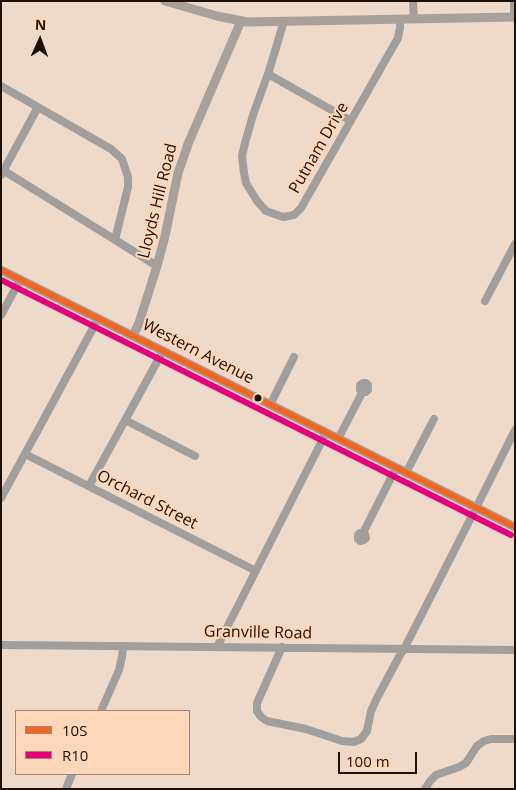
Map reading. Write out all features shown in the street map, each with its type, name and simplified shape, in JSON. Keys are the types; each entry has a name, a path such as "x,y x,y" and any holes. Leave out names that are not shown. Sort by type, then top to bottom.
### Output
{"main road":[{"path":"165,1 241,21 515,17"},
{"name":"Lloyds Hill Road","path":"133,336 139,324 157,266 188,144 241,21"},
{"name":"Western Avenue","path":"1,270 515,527"}],"street":[{"path":"413,1 414,19"},
{"path":"514,1 515,17"},
{"name":"Putnam Drive","path":"284,21 242,156 248,186 257,201 266,211 283,217 297,213 304,203 398,38 400,19"},
{"path":"268,74 351,121"},
{"path":"1,86 111,149 122,159 128,177 128,187 115,240"},
{"path":"38,107 2,171 157,266"},
{"path":"485,301 515,244"},
{"path":"1,315 20,280"},
{"path":"1,498 98,319"},
{"path":"89,486 163,351"},
{"path":"270,405 292,361"},
{"path":"338,439 362,392"},
{"path":"406,473 434,419"},
{"path":"125,420 195,456"},
{"path":"282,647 258,700 256,707 260,717 267,721 306,729 342,741 354,742 361,739 367,731 374,702 404,649 515,430"},
{"path":"217,647 326,433"},
{"name":"Orchard Street","path":"25,454 256,571"},
{"path":"363,533 396,468"},
{"name":"Granville Road","path":"1,645 515,650"},
{"path":"101,710 119,670 123,646"},
{"path":"425,789 430,780 436,776 459,768 466,763 476,746 484,741 495,738 515,739"},
{"path":"66,789 72,775"}],"transit line":[{"name":"10S","path":"1,270 515,527"},
{"name":"R10","path":"1,280 511,535"}]}
